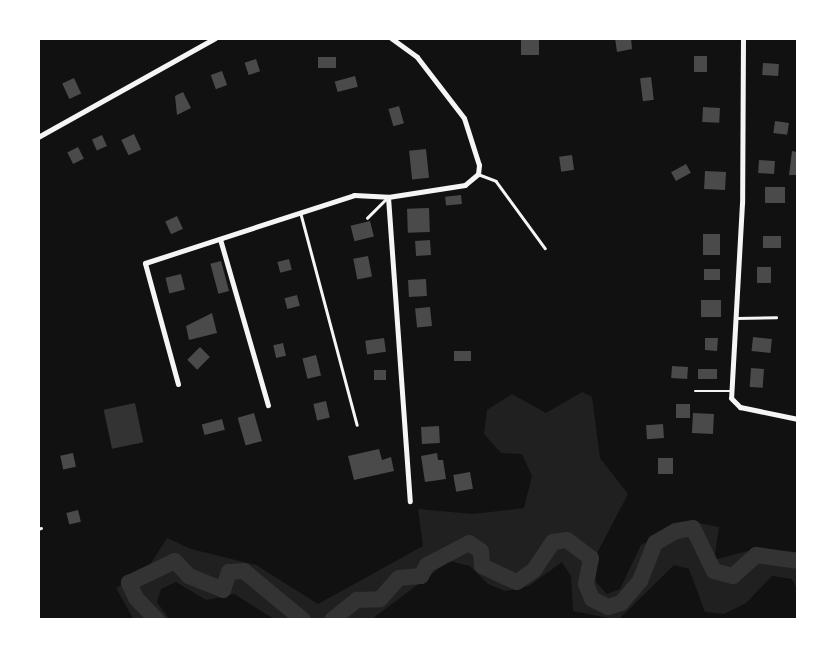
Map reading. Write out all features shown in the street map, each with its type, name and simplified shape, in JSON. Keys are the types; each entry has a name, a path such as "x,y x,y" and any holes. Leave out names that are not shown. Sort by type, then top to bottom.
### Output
{"street":[{"path":"38,136 215,38"},
{"path":"178,384 144,266 149,260 354,195 388,197 466,185 478,174 474,143 464,118 417,57 391,38"},
{"path":"743,38 742,203 730,391 740,407 797,419"},
{"path":"388,197 410,501"},
{"path":"220,239 268,405"}],"lane":[{"path":"478,174 496,181 545,248"},
{"path":"367,218 388,197"},
{"path":"300,211 357,425"},
{"path":"735,318 776,317"},
{"path":"695,391 730,391"}],"shaded area":[{"path":"582,392 592,397 600,458 628,494 595,557 596,582 607,594 620,589 641,545 688,521 719,527 714,560 755,549 797,552 797,589 792,579 772,576 746,603 724,614 705,612 689,569 674,565 619,619 613,619 573,611 571,576 562,562 529,586 505,591 488,584 470,566 449,561 372,619 274,619 234,594 206,600 176,582 161,589 157,602 169,619 134,620 116,588 146,571 167,538 191,549 256,565 318,604 423,546 418,509 473,514 524,508 532,476 522,454 501,453 484,434 487,410 512,394 546,413"},
{"path":"135,403 143,442 112,449 104,410"}],"building":[{"path":"521,38 539,38 539,55 521,55"},
{"path":"615,38 631,38 632,49 617,52"},
{"path":"694,56 707,56 707,72 694,72"},
{"path":"318,57 336,57 336,68 318,68"},
{"path":"256,59 260,71 249,75 245,63"},
{"path":"763,63 779,64 778,76 762,75"},
{"path":"222,71 227,85 216,89 211,75"},
{"path":"355,76 358,87 338,92 335,81"},
{"path":"651,77 654,100 643,101 640,78"},
{"path":"74,78 81,93 69,99 62,83"},
{"path":"183,92 191,108 177,115 175,96"},
{"path":"399,106 404,123 393,126 388,109"},
{"path":"703,107 720,108 719,123 702,122"},
{"path":"775,121 789,123 787,135 773,133"},
{"path":"134,134 141,149 128,155 121,140"},
{"path":"102,135 107,146 97,150 92,139"},
{"path":"78,147 84,159 73,164 67,152"},
{"path":"426,149 429,178 412,180 409,151"},
{"path":"792,151 798,152 798,175 789,175"},
{"path":"572,155 574,170 561,172 559,157"},
{"path":"759,160 775,161 774,174 758,173"},
{"path":"686,164 691,173 676,181 671,172"},
{"path":"705,171 726,172 725,190 704,189"},
{"path":"765,187 785,187 785,203 765,203"},
{"path":"461,195 462,204 446,206 445,197"},
{"path":"429,208 430,232 408,233 407,209"},
{"path":"177,216 183,229 171,234 165,221"},
{"path":"370,221 374,237 354,241 351,226"},
{"path":"703,234 720,234 720,255 703,255"},
{"path":"763,236 781,236 781,248 763,248"},
{"path":"430,240 431,255 416,256 415,241"},
{"path":"368,256 372,277 357,279 353,259"},
{"path":"289,259 292,270 280,273 277,262"},
{"path":"221,261 229,291 218,294 210,264"},
{"path":"757,267 771,267 771,283 757,283"},
{"path":"704,269 720,269 720,280 704,280"},
{"path":"181,274 185,290 169,293 165,278"},
{"path":"426,279 427,296 409,297 408,280"},
{"path":"297,295 300,306 287,309 284,298"},
{"path":"701,300 721,300 721,317 701,317"},
{"path":"430,307 432,326 417,327 415,309"},
{"path":"212,313 217,333 189,340 186,326"},
{"path":"753,337 772,339 770,353 752,351"},
{"path":"384,338 386,352 367,355 365,341"},
{"path":"705,338 718,338 717,351 705,350"},
{"path":"283,343 286,356 276,358 273,345"},
{"path":"200,347 210,357 197,370 187,360"},
{"path":"454,351 471,351 471,361 454,361"},
{"path":"316,355 321,375 307,379 302,358"},
{"path":"672,366 688,367 687,379 671,378"},
{"path":"751,368 764,369 763,388 750,387"},
{"path":"698,369 717,369 717,379 698,379"},
{"path":"374,370 386,370 386,380 374,380"},
{"path":"326,401 330,418 317,420 313,404"},
{"path":"676,404 690,404 690,418 676,418"},
{"path":"254,413 262,441 246,446 238,418"},
{"path":"693,413 714,414 713,434 692,433"},
{"path":"222,419 225,430 205,435 202,424"},
{"path":"663,424 664,438 647,439 646,425"},
{"path":"439,426 440,443 422,444 421,427"},
{"path":"379,449 382,460 391,457 394,471 354,480 348,456"},
{"path":"73,453 76,467 63,469 60,456"},
{"path":"437,453 438,460 443,460 446,479 425,482 421,456"},
{"path":"658,458 673,458 673,474 658,474"},
{"path":"470,472 473,489 456,492 453,475"},
{"path":"78,510 81,522 69,525 66,513"}],"waterway":[{"path":"332,620 357,600 380,599 399,578 421,576 427,565 469,543 481,551 482,566 517,582 534,570 553,542 567,540 591,558 586,584 592,599 608,607 621,603 640,581 655,543 676,531 693,528 714,571 733,576 756,555 798,561"},
{"path":"157,620 136,598 129,583 175,561 189,576 223,590 229,572 244,571 303,620"}]}
